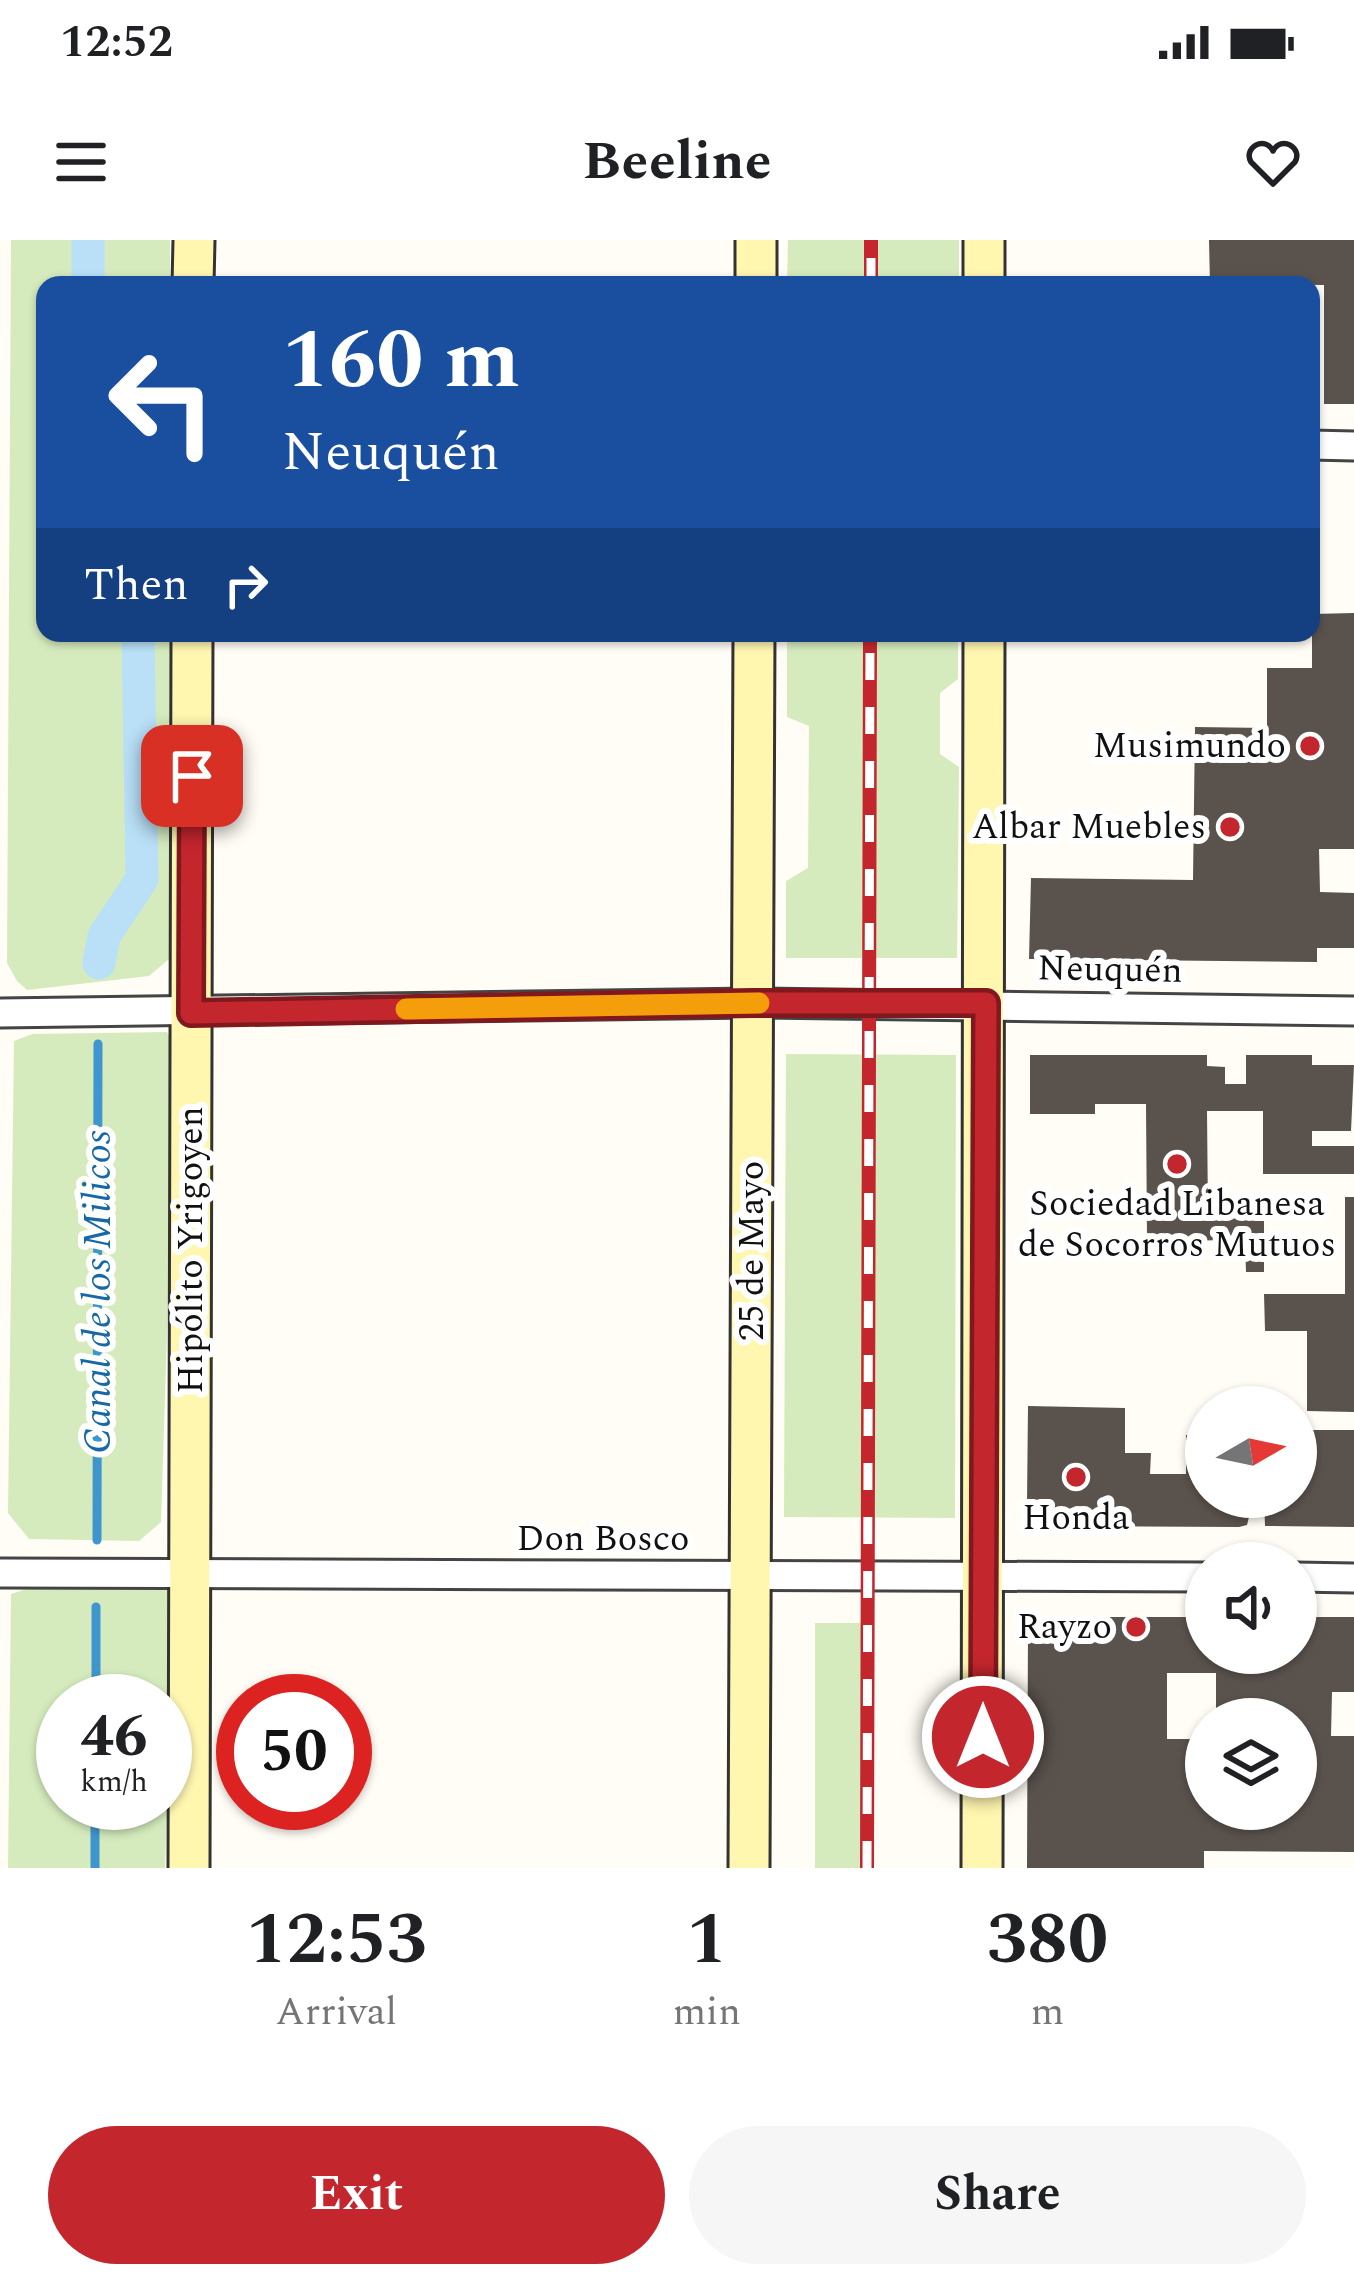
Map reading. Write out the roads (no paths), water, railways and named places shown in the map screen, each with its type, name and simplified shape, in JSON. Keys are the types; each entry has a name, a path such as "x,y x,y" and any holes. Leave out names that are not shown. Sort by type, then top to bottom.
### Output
{"main road":[{"path":"194,240 194,276"},
{"path":"756,240 756,276"},
{"path":"984,240 984,276"},
{"name":"Hipólito Yrigoyen","path":"189,1868 193,642"},
{"name":"25 de Mayo","path":"749,1868 754,642"},
{"path":"982,1868 984,642"}],"street":[{"path":"1320,445 1354,446"},
{"name":"Neuquén","path":"0,1013 753,1003 1354,1010"},
{"name":"Don Bosco","path":"0,1573 1185,1577"},
{"path":"1317,1577 1354,1578"}],"waterway":[{"name":"Canal de los Milicos","path":"88,240 88,276"},
{"name":"Canal de los Milicos","path":"99,963 104,936 142,879 138,642"},
{"name":"Canal de los Milicos","path":"97,1540 98,1044"},
{"name":"Canal de los Milicos","path":"96,1607 96,1674"},
{"name":"Canal de los Milicos","path":"95,1830 95,1868"}],"railway":[{"path":"871,240 871,276"},
{"path":"867,1868 870,642"}],"place":[{"name":"Musimundo","path":"1310,746"},
{"name":"Albar Muebles","path":"1230,827"},
{"name":"Sociedad Libanesa de Socorros Mutuos","path":"1177,1164"},
{"name":"Honda","path":"1076,1477"},
{"name":"Rayzo","path":"1136,1627"}]}
